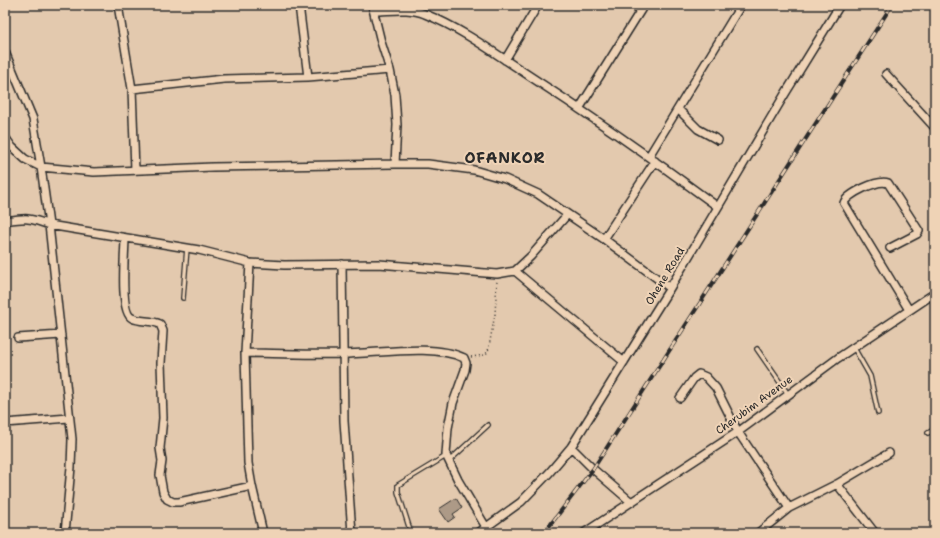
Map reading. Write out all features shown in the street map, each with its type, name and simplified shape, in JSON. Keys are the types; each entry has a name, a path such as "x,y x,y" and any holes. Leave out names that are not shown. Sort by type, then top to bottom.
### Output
{"street":[{"path":"118,5 132,89 135,170"},
{"path":"299,5 308,77"},
{"path":"505,60 538,5"},
{"path":"579,109 644,5"},
{"path":"604,239 652,159 678,109 741,5"},
{"name":"Ohene Road","path":"478,533 521,502 549,473 571,447 670,288 785,94 840,5"},
{"path":"395,164 395,95 390,70 381,42 373,8 408,10 424,13 464,34 579,109 718,207"},
{"path":"5,52 33,119 49,225 72,439 71,467 64,533"},
{"path":"132,89 224,79 308,77 390,70"},
{"path":"886,74 935,128"},
{"path":"678,109 698,128 718,140"},
{"path":"5,137 12,147 25,160 41,167 94,172 213,167 395,164 428,164 474,170 505,179 538,194 604,239 670,288"},
{"path":"890,248 917,234 919,231 888,183 883,181 865,188 845,199 844,203 909,310"},
{"path":"5,221 21,218 35,219 49,225 187,248 250,263 284,265 379,264 498,274 515,271 531,256 567,215"},
{"path":"125,238 124,298 128,314 131,318 155,321 160,324 162,331 161,363 163,418 160,448 162,462 160,475 163,492 167,499 173,502 179,502 252,486"},
{"path":"250,263 245,353 248,463 263,533"},
{"path":"342,264 344,421 352,533"},
{"path":"515,271 624,362"},
{"name":"Cherubim Avenue","path":"584,533 630,501 738,432 788,394 935,293"},
{"path":"18,338 61,335"},
{"path":"245,353 343,354 416,351 449,353 464,358 466,363 465,370 453,404 448,428 448,458 458,480 486,527"},
{"path":"680,398 694,378 699,374 706,377 716,388 738,432 789,508"},
{"path":"5,422 69,418"},
{"path":"571,447 593,469 630,501"},
{"path":"758,533 789,508 837,484 889,453"},
{"path":"837,484 875,533"}],"lane":[{"path":"183,298 187,248"},
{"path":"854,348 870,376 878,413"},
{"path":"756,349 788,394"},
{"path":"411,533 398,492 398,485 448,458 488,425"},
{"path":"928,433 935,429"}],"path":[{"path":"464,358 484,355 488,352 495,314 498,274"}],"building":[{"path":"456,498 462,508 453,514 455,517 448,522 439,509"}],"railway":[{"path":"544,533 593,469 892,5"}],"district":[{"name":"OFANKOR","path":"505,158"}]}
